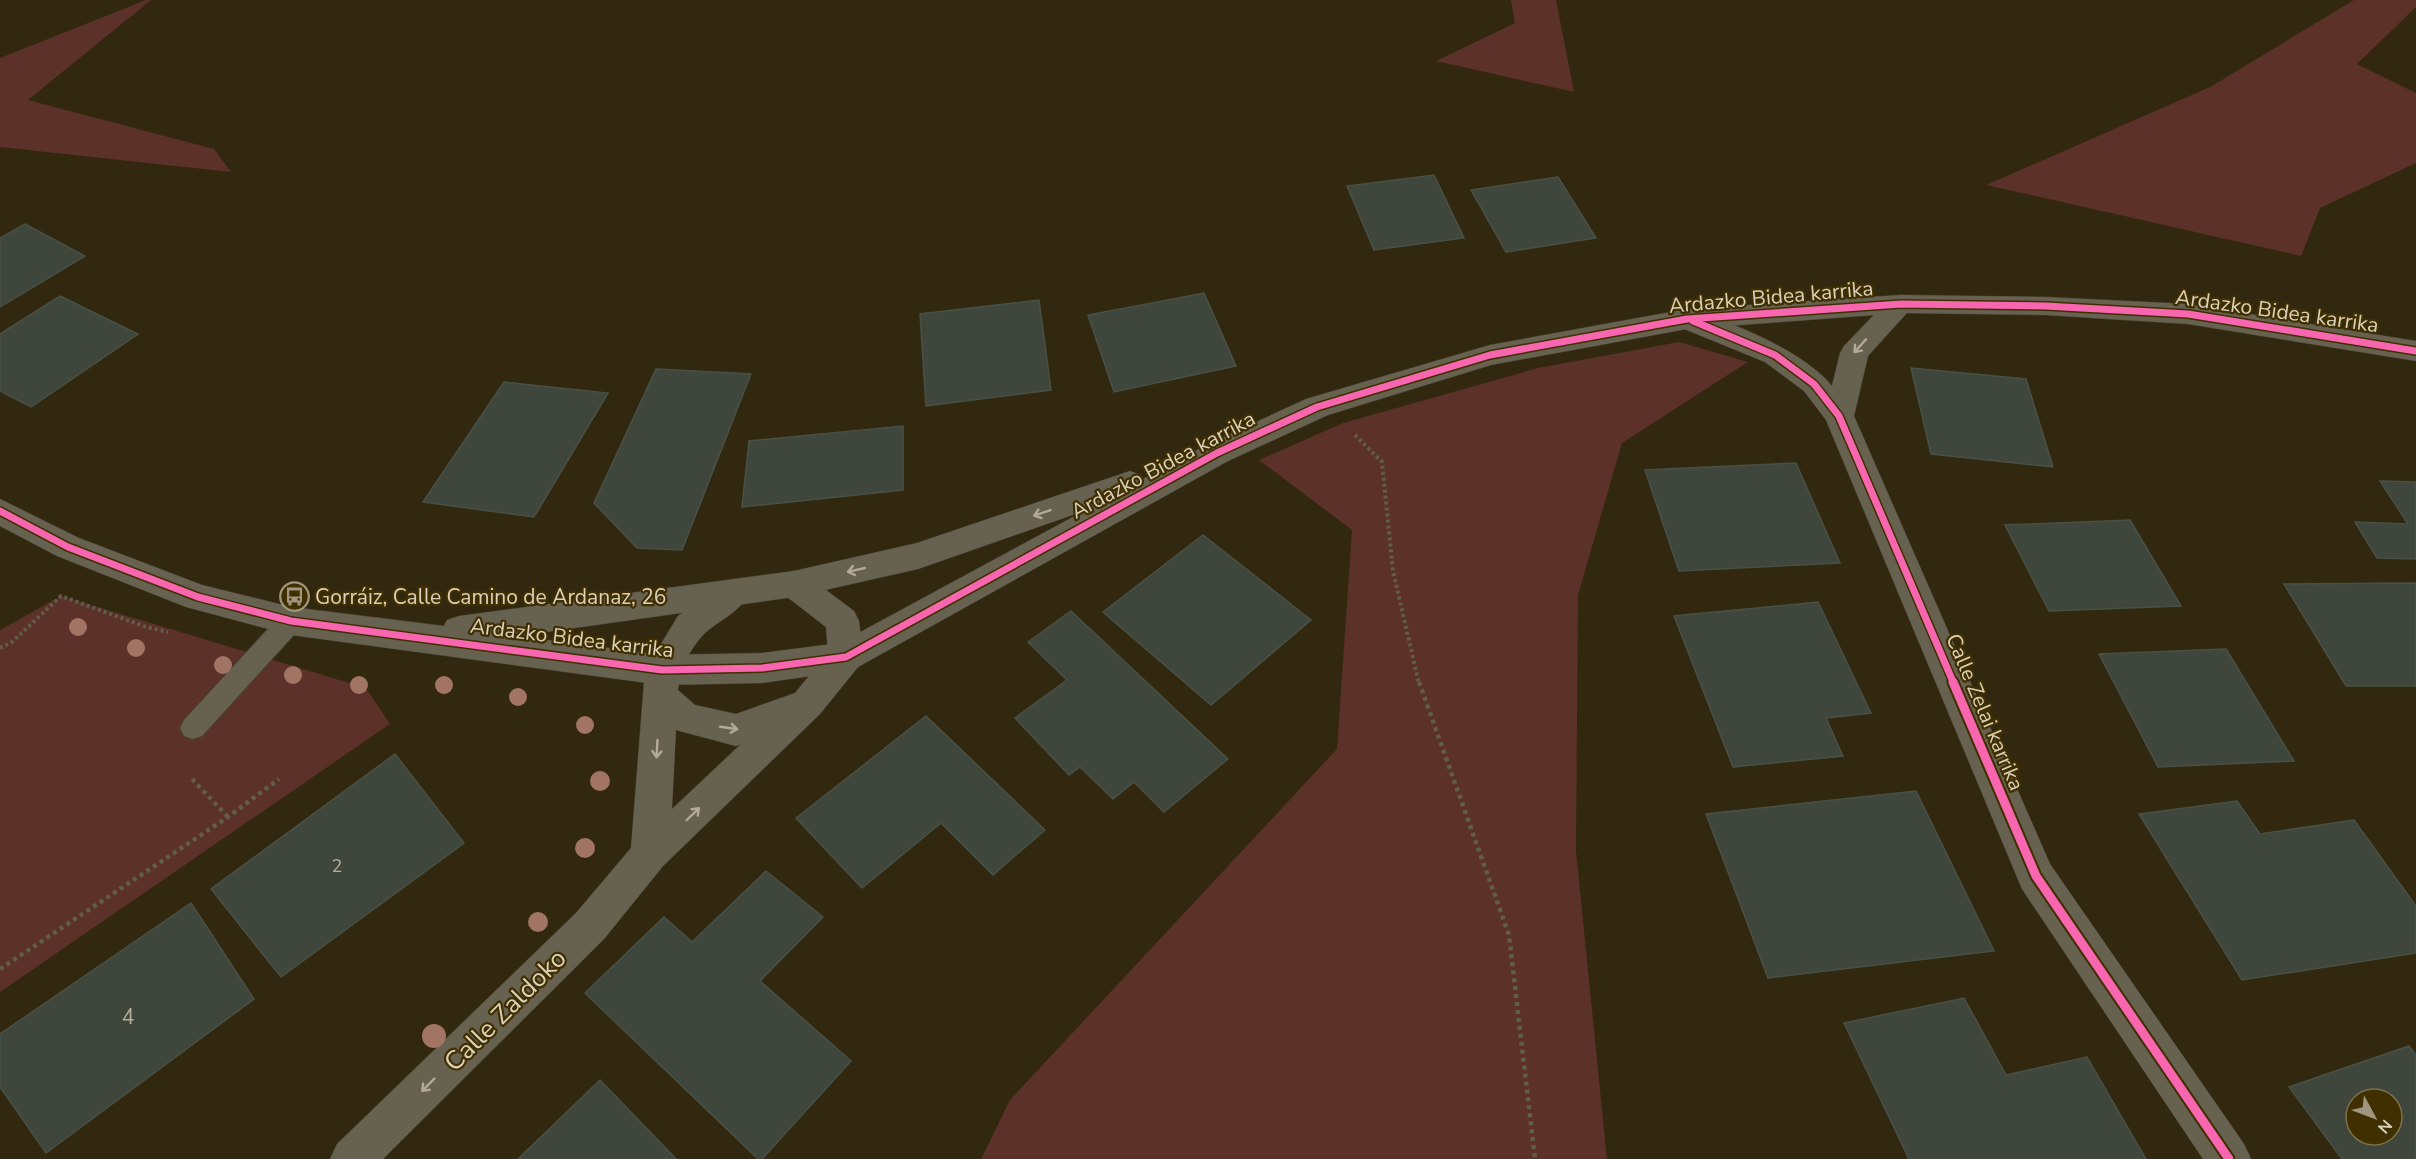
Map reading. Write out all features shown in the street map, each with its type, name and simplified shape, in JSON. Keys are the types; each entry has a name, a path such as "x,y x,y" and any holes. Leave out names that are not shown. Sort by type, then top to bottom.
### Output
{"street":[{"name":"Ardazko Bidea karrika","path":"0,512 68,547 198,597 291,621 416,636 661,683 846,657 1217,453 1317,407 1490,355 1687,319 1901,304 2046,306 2188,314 2416,351"},
{"path":"1839,416 1854,353 1901,304"},
{"name":"Calle Zelai karrika","path":"1687,319 1775,355 1814,384 1839,416 2036,876 2229,1159"},
{"name":"Ardazko Bidea karrika","path":"416,636 794,585 918,556 1217,453"},
{"path":"794,585 842,621 846,657"},
{"path":"650,854 661,683 690,627 730,595"},
{"name":"Calle Zaldoko","path":"352,1159 590,926 650,854 808,703 846,657"},
{"name":"Calle Zaldoko","path":"661,683 685,718 736,730 808,703"}],"lane":[{"path":"193,728 291,621"}],"path":[{"path":"1351,431 1382,462 1394,571 1421,692 1509,935 1535,1159"},
{"path":"0,648 12,642 61,596 146,627 177,634"},
{"path":"192,779 228,817"},
{"path":"0,969 228,817 279,779"}],"shaded area":[{"path":"151,0 28,100 214,149 231,172 0,147 0,58"},
{"path":"1511,0 1556,0 1574,92 1436,61 1515,23"},
{"path":"2354,0 2416,0 2416,7 2357,64 2416,93 2416,163 2320,208 2301,256 1986,185 2210,87"},
{"path":"1679,342 1748,362 1622,443 1578,595 1576,851 1607,1159 981,1159 1010,1100 1337,749 1352,530 1259,460 1343,423 1538,368"},
{"path":"61,596 366,688 390,724 0,992 0,630"}],"building":[{"path":"1434,175 1464,238 1374,250 1347,186"},
{"path":"1558,177 1596,238 1506,252 1471,190"},
{"path":"25,224 85,256 0,307 0,238"},
{"path":"1204,293 1236,366 1114,392 1088,315"},
{"path":"60,296 138,334 31,407 0,391 0,334"},
{"path":"1039,300 1051,390 926,406 920,314"},
{"path":"1911,368 2026,379 2053,467 1931,454"},
{"path":"656,369 751,374 682,550 637,548 594,503"},
{"path":"504,382 608,393 534,517 423,502"},
{"path":"903,426 903,490 742,507 749,441"},
{"path":"1796,463 1840,563 1679,571 1645,470"},
{"path":"2380,481 2416,482 2416,559 2377,558 2355,522 2408,524"},
{"path":"2130,520 2181,606 2049,611 2005,525"},
{"path":"1203,535 1311,620 1211,705 1103,612"},
{"path":"2416,583 2416,686 2346,686 2284,584"},
{"path":"1818,602 1871,713 1826,718 1843,756 1733,767 1674,616"},
{"path":"1071,611 1228,759 1164,812 1134,782 1113,799 1080,767 1069,775 1015,718 1067,680 1028,642"},
{"path":"2226,649 2294,761 2158,767 2099,654"},
{"path":"926,716 1045,830 993,875 941,823 862,888 796,818"},
{"path":"395,754 464,843 281,977 211,889"},
{"path":"1916,791 1994,951 1768,978 1706,814"},
{"path":"2237,801 2260,834 2354,820 2416,906 2416,953 2242,980 2139,814"},
{"path":"766,871 823,917 760,981 851,1061 762,1159 758,1159 585,993 664,917 692,942"},
{"path":"191,903 254,999 46,1153 0,1087 0,1034"},
{"path":"1964,998 2006,1075 2087,1057 2146,1159 1909,1159 1844,1023"},
{"path":"2409,1046 2416,1055 2416,1159 2342,1159 2289,1087"},
{"path":"600,1080 676,1159 518,1159"}],"cycle path":[{"path":"0,511 68,547 198,597 291,621 662,670 762,668 846,657 1217,453 1317,407 1490,355 1687,319 1901,304 2046,306 2188,314 2416,351"},
{"path":"1693,321 1775,355 1814,384 1839,416 2036,876 2229,1159"}],"place":[{"name":"Gorráiz, Calle Camino de Ardanaz, 26","path":"294,597"}]}
